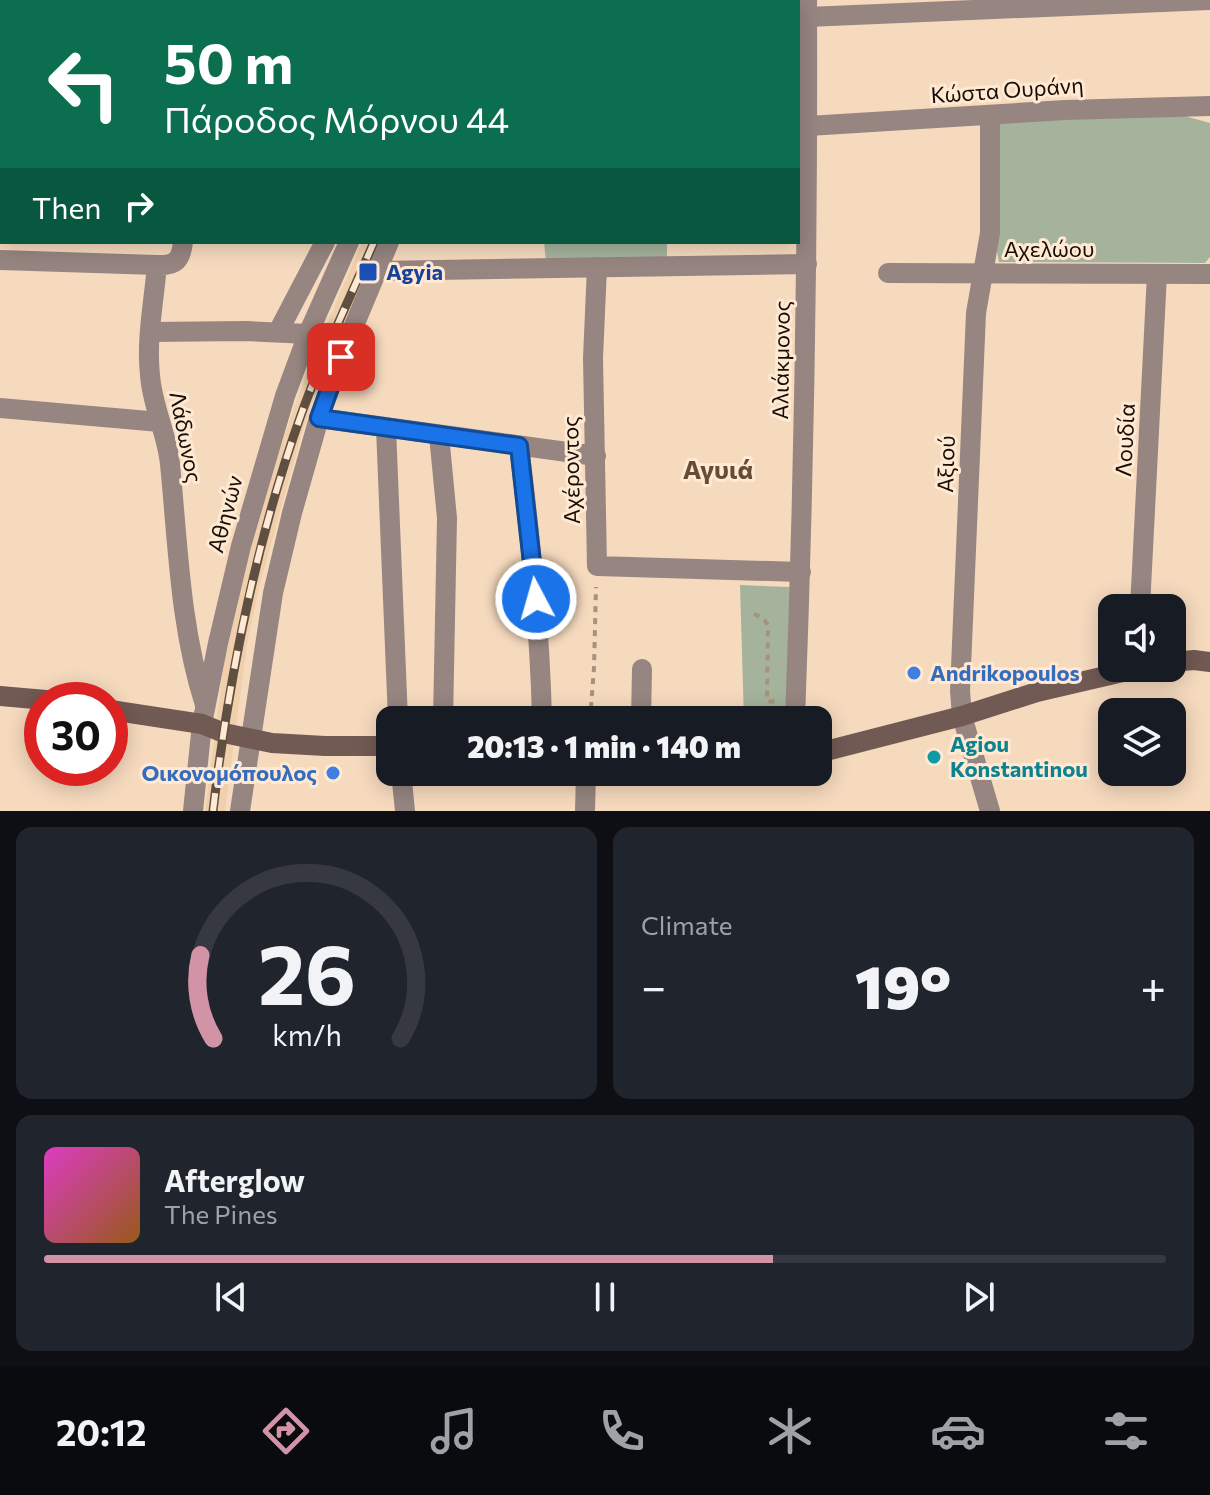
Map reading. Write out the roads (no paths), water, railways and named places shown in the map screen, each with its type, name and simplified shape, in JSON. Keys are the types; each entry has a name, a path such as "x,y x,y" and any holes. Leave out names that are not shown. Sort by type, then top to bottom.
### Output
{"main road":[{"path":"1186,661 1210,662"},
{"path":"832,749 1098,678"},
{"path":"0,696 24,698"},
{"path":"128,711 204,715 224,733 252,740 301,745 376,746"}],"street":[{"path":"807,8 1210,0"},
{"name":"Αλιάκμονος","path":"791,706 801,572 807,264 807,8"},
{"name":"Κώστα Ουράνη","path":"808,126 1065,110 1210,106"},
{"name":"Αξιού","path":"990,115 990,233 976,313 960,691 962,716 990,811"},
{"path":"0,260 172,265 181,257 183,244"},
{"path":"278,332 324,244"},
{"name":"Αθηνών","path":"193,811 204,715 247,523 273,433 308,334 348,244"},
{"path":"240,811 273,593 292,513 319,418 388,244"},
{"path":"377,271 807,264"},
{"name":"Λάδωνος","path":"157,265 149,374 170,459 179,559 204,715"},
{"name":"Αχέροντος","path":"597,267 593,358 597,566 801,572"},
{"name":"Αχελώου","path":"888,273 1210,274"},
{"name":"Λουδία","path":"1141,594 1157,274"},
{"path":"151,332 308,334"},
{"path":"0,408 160,422"},
{"path":"319,418 596,456"},
{"path":"386,428 397,706"},
{"path":"439,435 447,518 443,706"},
{"path":"519,446 539,630 542,706"},
{"path":"641,706 642,669"},
{"path":"402,786 405,811"},
{"path":"585,811 586,786"}],"railway":[{"path":"213,811 236,660 270,512 309,393 373,244"}],"place":[{"name":"Agyia","path":"368,272"},
{"name":"Andrikopoulos","path":"914,673"},
{"name":"Agiou Konstantinou","path":"934,757"},
{"name":"Οικονομόπουλος","path":"333,773"}],"district":[{"name":"Αγυιά","path":"718,470"}]}
